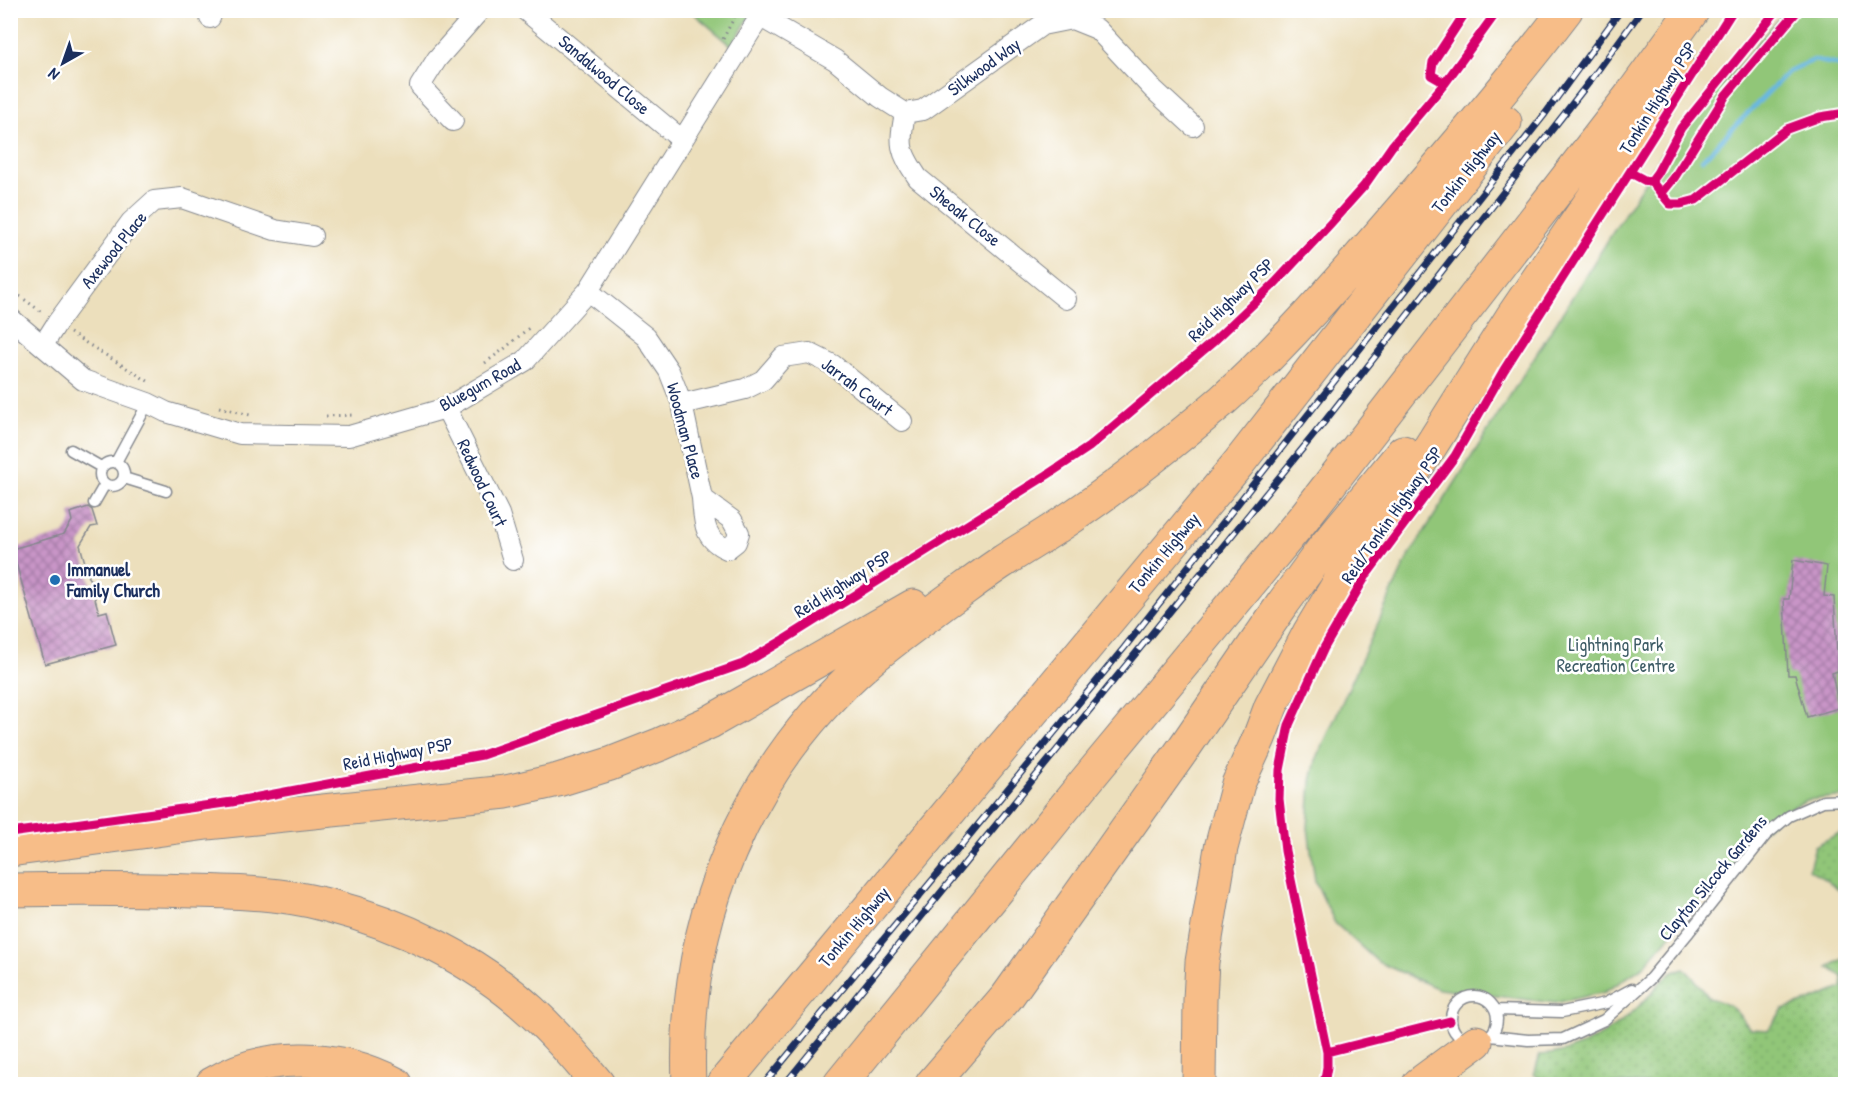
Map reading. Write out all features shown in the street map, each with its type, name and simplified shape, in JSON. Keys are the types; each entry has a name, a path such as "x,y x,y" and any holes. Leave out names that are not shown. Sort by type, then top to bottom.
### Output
{"highway":[{"path":"689,1082 690,1010 696,966 705,922 719,879 731,848 756,798 780,760 807,724 869,661 992,569 1115,487 1216,405 1277,348 1326,297 1453,151 1515,77 1566,10"},
{"name":"Tonkin Highway","path":"723,1084 1239,464 1592,10"},
{"path":"840,1084 1302,520 1628,100 1693,10"},
{"path":"1199,1084 1200,1000 1205,941 1221,848 1238,784 1271,706 1309,633 1378,522 1425,455 1512,317 1624,153 1711,10"},
{"path":"932,1084 1007,997 1323,549 1512,317"},
{"path":"10,850 207,824 506,792 558,780 610,764 710,722 899,613 992,569"},
{"path":"10,890 121,888 269,894 326,904 381,921 434,945 484,974 530,1010 571,1051 598,1084"},
{"path":"1419,1084 1483,1039"},
{"path":"212,1084 243,1070 270,1063 298,1060 325,1061 352,1066 396,1084"}],"street":[{"path":"453,121 420,86 437,59 480,10"},
{"name":"Sandalwood Close","path":"525,10 682,140"},
{"path":"763,14 835,60 880,97 905,112"},
{"name":"Bluegum Road","path":"10,318 83,380 153,396 166,412 240,434 349,436 446,408 525,361 588,291 763,14"},
{"name":"Silkwood Way","path":"905,112 923,110 1042,25 1072,19 1097,29 1153,89 1194,126"},
{"name":"Sheoak Close","path":"905,112 901,138 904,158 918,178 1066,299"},
{"name":"Axewood Place","path":"43,345 131,222 154,201 182,198 274,230 312,236"},
{"name":"Woodman Place","path":"588,291 646,338 669,371 682,404 702,498"},
{"name":"Jarrah Court","path":"682,404 745,389 763,380 783,357 808,352 833,365 902,421"},
{"name":"Redwood Court","path":"446,408 499,514 513,560"}],"lane":[{"path":"116,462 153,396"},
{"path":"71,450 101,468"},
{"path":"108,462 116,462 124,470 122,482 116,486 105,484 99,476 101,468 108,462"},
{"path":"124,478 166,491"},
{"path":"94,503 105,484"},
{"name":"Clayton Silcock Gardens","path":"1483,1039 1563,1039 1604,1020 1649,980 1766,835 1789,816 1823,801 1845,800"},
{"name":"Clayton Silcock Gardens","path":"1496,1010 1563,1012 1606,1003 1649,980"},
{"path":"1472,995 1486,999 1496,1010 1497,1024 1483,1039 1468,1042 1452,1028 1450,1021 1454,1006 1458,1001 1472,995"}],"path":[{"path":"722,40 738,10"},
{"path":"10,289 139,378 153,396"},
{"path":"485,362 537,321"},
{"path":"211,406 254,416"},
{"path":"317,417 363,415"}],"green space":[{"path":"691,11 753,11 732,46"},
{"name":"Lightning Park Recreation Centre","path":"1785,11 1845,11 1845,796 1807,800 1784,811 1757,836 1643,967 1605,992 1555,1003 1439,989 1378,962 1335,923 1315,881 1308,828 1311,781 1316,760 1407,559 1661,156"},
{"path":"1843,831 1846,832 1845,893 1809,869 1815,846"},
{"path":"1845,958 1845,1084 1552,1084 1534,1075 1540,1055 1570,1050 1611,1030 1634,1011 1661,981 1673,972 1684,968 1709,998 1733,1009 1750,1029 1768,1030 1783,1009 1842,988 1843,977 1828,967"}],"building":[{"name":"Immanuel Family Church","path":"88,507 92,510 97,526 91,527 80,545 99,613 107,611 116,645 45,664 12,549 64,534 72,521 70,513"},
{"path":"1793,560 1827,566 1824,596 1834,597 1838,671 1832,673 1839,708 1807,717 1795,675 1788,675 1784,599 1789,599"}],"waterway":[{"path":"1702,160 1789,71 1814,60 1846,69"}],"railway":[{"path":"764,1084 1124,648 1545,114 1621,10"},
{"path":"785,1084 1325,421 1590,81 1642,10"}],"cycle path":[{"path":"1445,83 1431,75 1433,62 1467,10"},
{"name":"Reid Highway PSP","path":"10,833 232,802 482,755 743,664 1089,447 1214,341 1275,283 1364,186 1392,146 1445,83 1498,10"},
{"name":"Tonkin Highway PSP","path":"1324,1084 1327,1052 1285,851 1279,799 1280,770 1289,725 1324,648 1367,574 1455,456 1504,370 1733,10"},
{"path":"1631,173 1646,181 1651,181 1681,128 1777,10"},
{"path":"1661,194 1674,178 1726,95 1798,10"},
{"path":"1651,181 1670,204 1696,200 1787,129 1820,117 1846,113"},
{"path":"1327,1052 1450,1021"}],"place":[{"name":"Immanuel Family Church","path":"55,580"}]}
